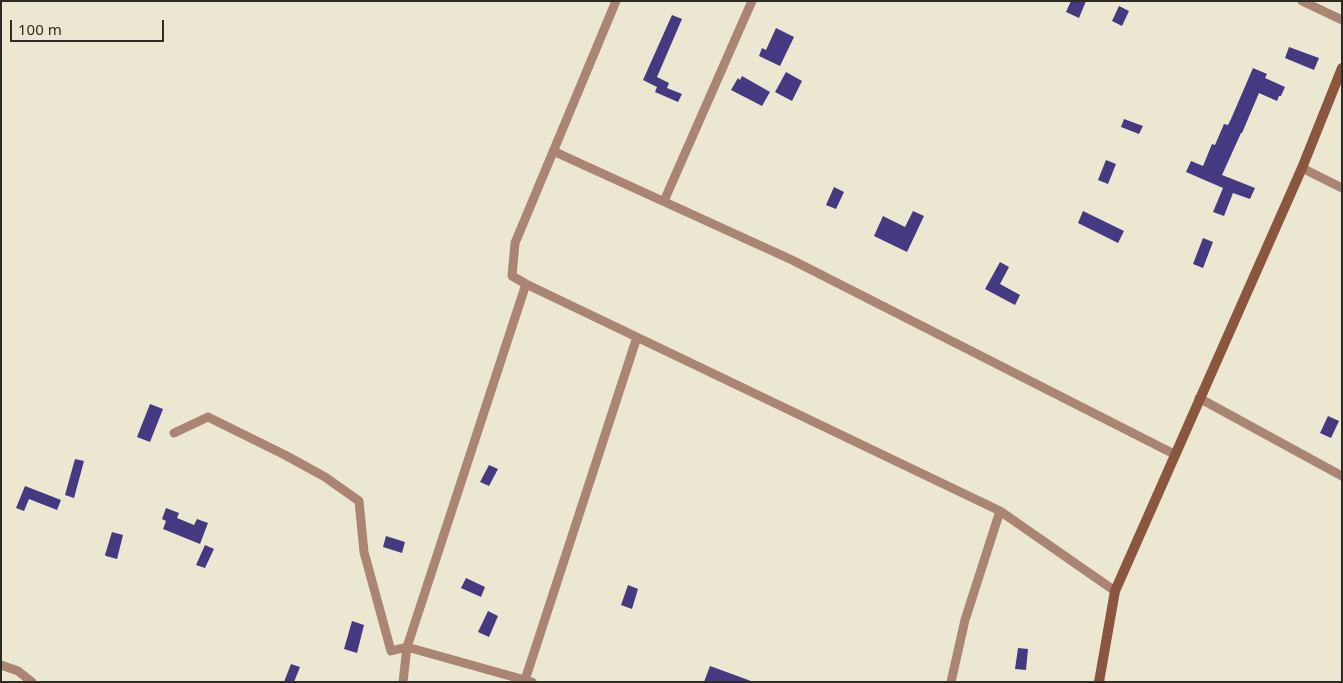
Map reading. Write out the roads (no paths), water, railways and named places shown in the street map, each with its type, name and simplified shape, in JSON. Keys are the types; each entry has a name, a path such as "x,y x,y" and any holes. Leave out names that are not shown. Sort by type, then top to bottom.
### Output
{"street":[{"path":"616,1 515,243 512,276 637,338 1000,511 1115,591"},
{"path":"664,202 752,1"},
{"path":"1302,1 1342,20"},
{"path":"1099,682 1115,591 1302,168 1342,68"},
{"path":"553,151 792,260 1174,454"},
{"path":"1302,168 1342,188"},
{"path":"403,682 407,647 526,284"},
{"path":"174,432 208,417 285,454 325,477 358,501 364,552 391,651 407,647 529,681 637,338"},
{"path":"1199,398 1342,476"},
{"path":"951,682 965,620 1000,511"},
{"path":"1,665 18,671 32,682"}]}
